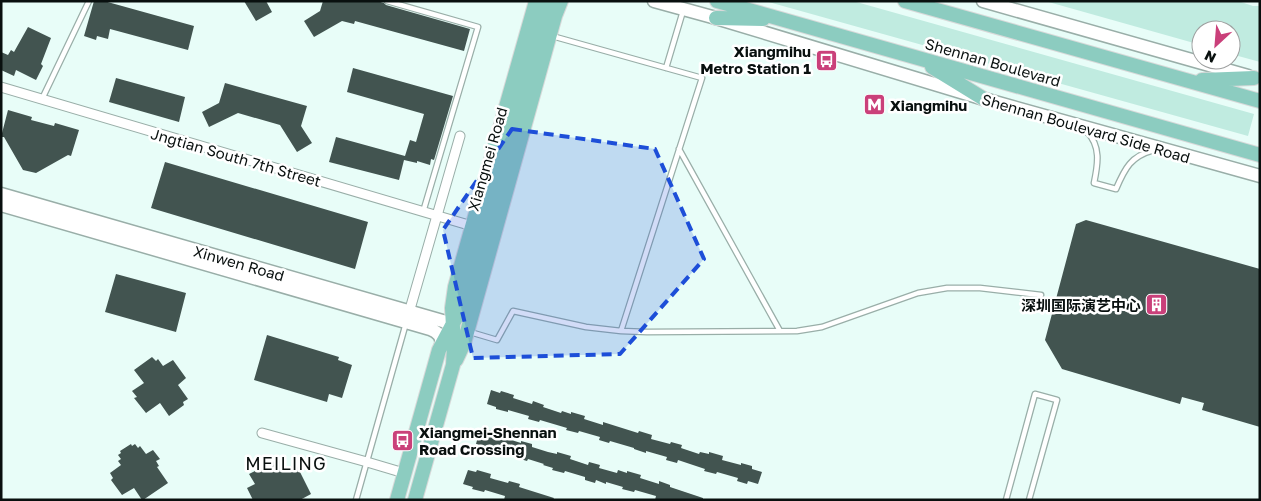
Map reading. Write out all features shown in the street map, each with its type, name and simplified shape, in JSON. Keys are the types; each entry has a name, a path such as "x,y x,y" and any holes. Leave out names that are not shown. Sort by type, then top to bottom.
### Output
{"main road":[{"path":"453,365 461,353 555,16 561,1"},
{"name":"Shennan Boulevard","path":"717,1 1260,155"},
{"path":"905,1 1260,101"},
{"name":"Xiangmei Road","path":"415,500 453,365 452,302 454,286 544,3"},
{"name":"Xiangmei Road","path":"397,500 441,346 462,306 465,296 544,3"},
{"path":"716,18 780,19"},
{"path":"919,58 984,99"},
{"path":"1190,81 1257,79"}],"street":[{"name":"Shennan Boulevard Side Road","path":"654,1 984,99 1260,176"},
{"path":"983,1 1257,79"},
{"name":"Jngtian South 7th Street","path":"1,87 472,226"},
{"path":"408,317 460,136"},
{"name":"Xinwen Road","path":"1,194 408,317 430,329 442,330 449,328 453,324"},
{"name":"Xinwen Road","path":"1,205 408,317 453,324"},
{"path":"430,329 442,338 441,346"},
{"path":"262,432 404,474"}],"lane":[{"path":"42,99 89,1"},
{"path":"387,1 478,27 423,212"},
{"path":"666,68 684,10"},
{"path":"550,35 702,78 621,331"},
{"path":"1075,124 1091,136 1096,147 1098,159 1094,183 1116,188 1124,171 1133,159 1146,152 1162,149"},
{"path":"679,149 780,331"},
{"path":"467,331 497,340 513,311 586,327 621,331 797,331 822,327 918,293 947,288 980,288 1041,295"},
{"path":"356,500 408,317"},
{"path":"1006,500 1035,394 1057,400 1029,500"}],"highlighted area":[{"path":"512,129 655,149 704,259 620,354 473,358 443,230"}],"green space":[{"path":"765,1 852,1 1254,114 1248,136"},
{"path":"1045,1 1238,1 1253,6 1260,6 1260,62 1241,57 1241,20 1191,20 1191,42"}],"building":[{"path":"94,1 104,1 194,26 188,50 110,29 108,39 97,36 96,40 84,36"},
{"path":"244,1 266,1 272,12 256,21"},
{"path":"323,1 377,1 470,29 464,51 355,21 354,24 342,21 314,37 304,21 320,11"},
{"path":"28,27 51,38 41,64 43,66 36,80 16,70 14,76 1,70 1,52 8,55 11,50 14,52"},
{"path":"353,68 453,96 434,160 431,159 430,165 404,160 399,180 329,162 336,137 405,156 410,140 416,142 424,114 347,92"},
{"path":"116,78 185,97 179,122 109,102"},
{"path":"225,83 307,106 301,126 312,143 297,152 280,125 238,113 209,127 202,112 219,103"},
{"path":"8,110 32,117 31,120 54,126 55,123 79,130 71,156 68,155 36,173 23,170 4,137 1,137"},
{"path":"165,162 368,222 355,269 151,208"},
{"name":"深圳国际演艺中心","path":"1086,220 1260,269 1260,427 1202,410 1204,403 1182,397 1180,404 1062,369 1045,340 1076,224"},
{"path":"116,274 186,293 176,332 105,312"},
{"path":"267,335 339,357 338,360 352,365 342,398 329,394 327,402 254,380"},
{"path":"152,357 156,361 158,359 163,366 173,360 186,378 178,385 188,399 183,402 184,405 169,416 160,403 146,413 134,398 137,397 132,391 144,383 134,370"},
{"path":"491,390 514,395 513,398 532,404 533,401 544,405 543,407 561,413 562,411 571,414 571,412 585,416 584,419 603,425 603,422 638,433 639,431 652,435 651,439 682,445 681,448 699,454 700,452 709,454 709,452 723,456 722,460 752,466 752,469 762,472 758,484 748,481 747,484 737,481 738,478 717,472 716,474 704,471 705,469 678,460 677,463 666,460 667,457 646,451 646,453 610,441 609,443 599,440 600,437 579,431 578,433 566,430 567,428 540,420 539,422 528,419 529,416 508,410 508,412 496,409 496,407 487,404"},
{"path":"480,429 503,434 502,437 521,443 521,441 532,444 532,447 548,452 557,454 557,452 571,456 570,459 588,465 589,462 600,465 599,468 617,473 618,470 641,475 640,478 659,484 659,481 670,485 670,487 703,498 703,500 655,500 656,496 635,490 634,492 622,489 623,487 606,482 606,484 596,480 595,483 585,480 585,477 565,471 564,473 552,470 553,468 544,464 528,459 527,461 517,458 518,456 497,450 496,452 476,444"},
{"path":"131,444 132,446 135,444 138,448 140,446 146,454 153,450 160,459 156,461 159,466 157,467 168,483 143,500 134,488 122,495 111,480 113,478 110,473 121,465 118,461 121,459 118,455 121,453 120,451"},
{"path":"279,459 285,470 296,464 311,494 300,500 253,500 247,488 255,484 249,474"},
{"path":"468,470 476,472 477,470 491,474 490,478 520,484 519,487 554,498 553,500 504,500 505,496 485,490 484,492 472,489 473,487 463,484"}],"place":[{"name":"Xiangmihu Metro Station 1","path":"827,60"},
{"name":"Xiangmihu","path":"874,105"},
{"name":"深圳国际演艺中心","path":"1157,305"},
{"name":"Xiangmei-Shennan Road Crossing","path":"403,441"}],"district":[{"name":"MEILING","path":"286,463"}]}
